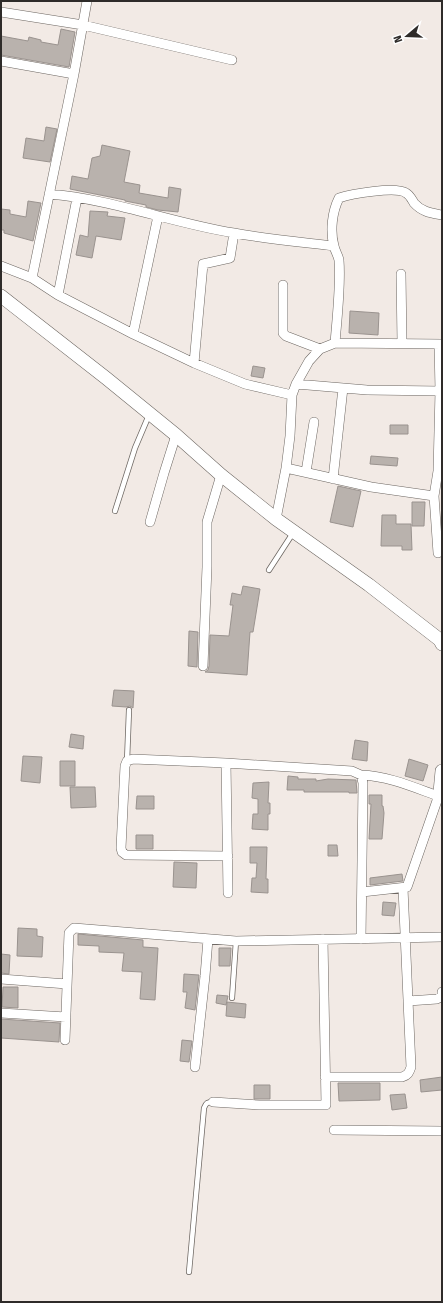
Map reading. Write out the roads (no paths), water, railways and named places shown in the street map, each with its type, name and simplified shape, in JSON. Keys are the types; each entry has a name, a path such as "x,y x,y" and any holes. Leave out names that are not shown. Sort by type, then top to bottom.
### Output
{"main road":[{"path":"1,296 150,413 221,475 276,519 375,589 440,640 442,644"},
{"path":"440,794 442,771"}],"street":[{"path":"32,278 74,74 87,1"},
{"path":"1,12 82,25 232,60"},
{"path":"1,61 74,74"},
{"path":"335,343 339,290 339,259 334,246 332,224 334,207 339,198 351,194 370,191 398,191 406,193 420,209 442,215"},
{"path":"49,194 70,196 119,206 234,233 334,246"},
{"path":"58,295 77,198"},
{"path":"133,334 158,216"},
{"path":"194,363 203,264 230,258 234,233"},
{"path":"1,266 32,278 58,295 133,334 194,363 245,384 292,395"},
{"path":"401,274 402,343"},
{"path":"283,285 283,333 286,336 320,349"},
{"path":"276,519 286,468 290,436 292,395 296,384 309,361 320,349 335,343 440,344 440,427 437,492 438,553"},
{"path":"296,384 367,390 440,388"},
{"path":"333,479 343,388"},
{"path":"306,472 314,422"},
{"path":"150,522 176,435"},
{"path":"286,468 371,487 437,492"},
{"path":"202,666 207,567 207,522 221,475"},
{"path":"228,856 126,854 122,852 120,848 125,766 127,761 133,759 226,763 352,771 361,775 389,779 440,794 407,887 362,892"},
{"path":"226,763 228,893"},
{"path":"361,775 363,783 361,939"},
{"path":"325,1077 402,1077 410,1073 411,1067 403,888"},
{"path":"65,1040 69,933 74,928 236,941 442,937"},
{"path":"195,1067 208,939"},
{"path":"213,1102 259,1105 326,1105 323,940"},
{"path":"1,979 67,984"},
{"path":"408,1001 437,999 442,996 442,992"},
{"path":"1,1013 66,1017"},
{"path":"334,1130 442,1131"}],"lane":[{"path":"115,511 135,448 150,413"},
{"path":"269,570 294,532"},
{"path":"127,761 128,710"},
{"path":"232,998 236,941"},
{"path":"189,1272 204,1108 206,1103 213,1102"}]}
